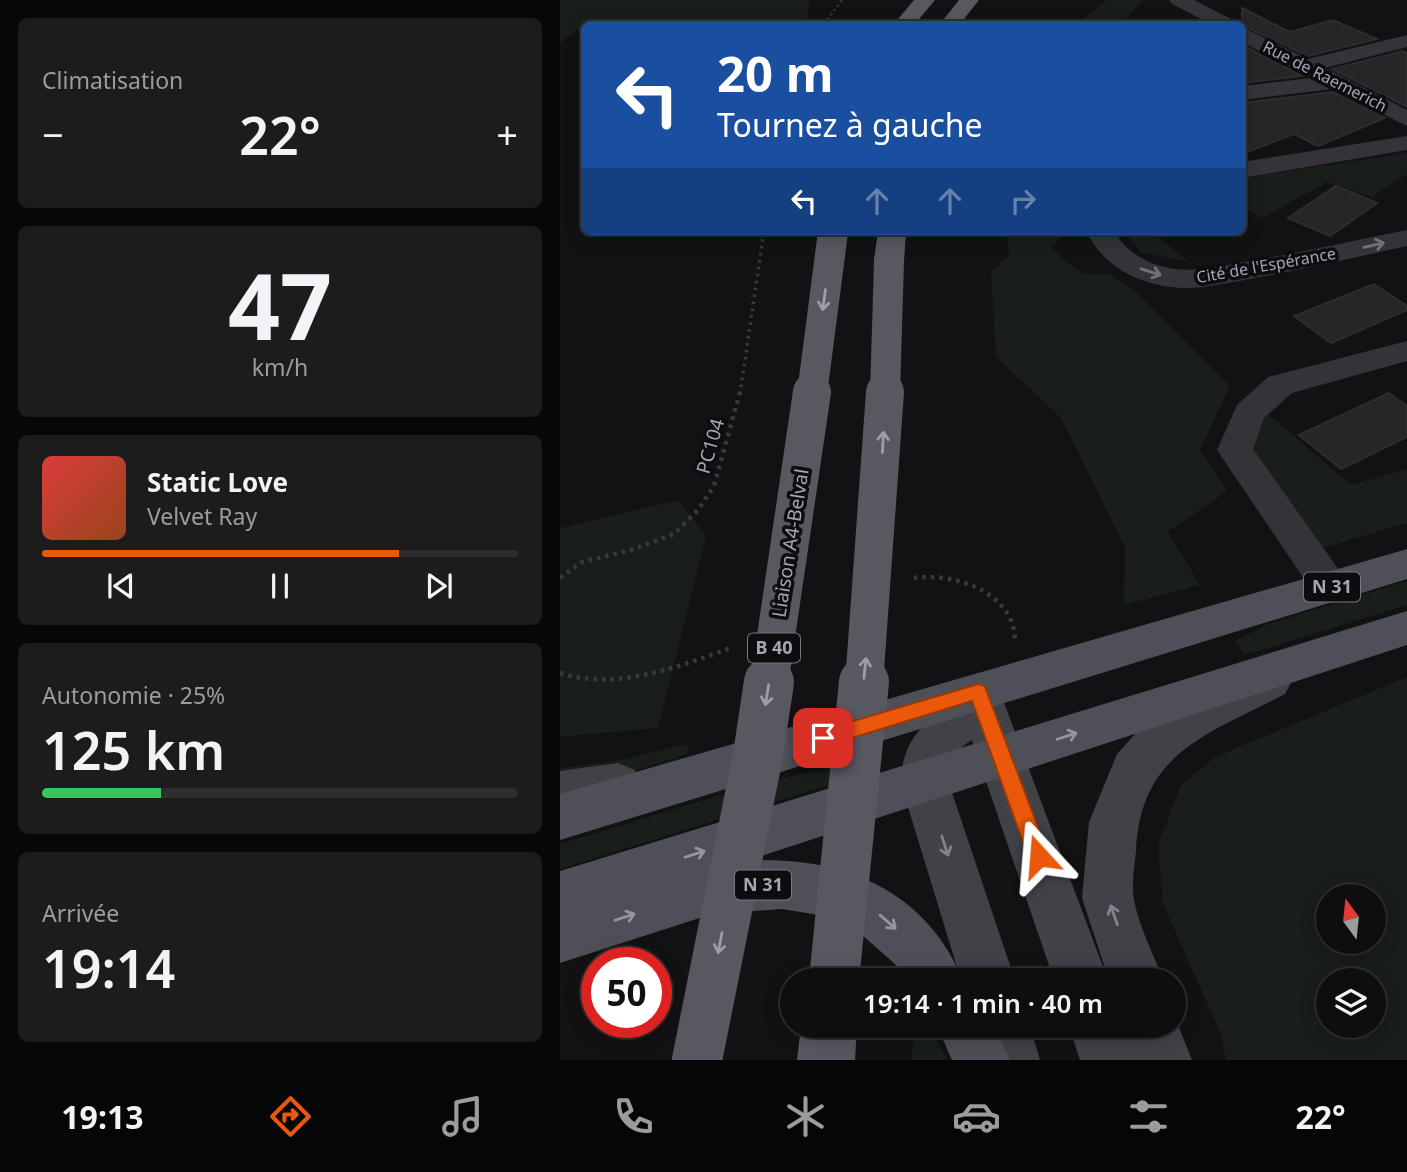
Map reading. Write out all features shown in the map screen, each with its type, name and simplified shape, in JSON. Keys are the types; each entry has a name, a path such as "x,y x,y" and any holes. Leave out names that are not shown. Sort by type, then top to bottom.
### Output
{"highway":[{"path":"907,21 925,0"},
{"path":"952,21 969,0"},
{"name":"Liaison A4-Belval","path":"697,1060 758,755 803,462 833,235"},
{"path":"835,968 880,484 890,246"},
{"path":"826,1060 828,1038"}],"main road":[{"name":"N 31","path":"560,817 720,769 1177,652 1257,609 1407,564"},
{"name":"N 31","path":"560,897 1407,628"},
{"path":"1132,968 1108,898 1113,822 1134,769 1154,746 1176,729 1320,656"},
{"path":"984,968 924,781 926,757 945,732 981,701 1077,968"},
{"path":"560,793 720,769"},
{"name":"N 31","path":"560,937 712,889 782,884 825,891 870,907 914,945 928,968"},
{"path":"971,1038 981,1060"},
{"path":"1005,1038 1011,1060"},
{"path":"1101,1038 1109,1060"},
{"path":"1155,1038 1163,1060"}],"street":[{"path":"1179,0 1220,21"},
{"name":"Rue de Raemerich","path":"1249,40 1407,118"},
{"path":"1305,66 1407,41"},
{"path":"1246,93 1338,82"},
{"path":"1246,169 1407,143"},
{"name":"Cité de l'Espérance","path":"1102,235 1110,248 1129,264 1174,279 1294,263 1407,238"},
{"path":"1331,587 1235,450 1249,413 1280,384 1407,351"}],"path":[{"path":"826,21 842,0"},
{"name":"PC104","path":"560,578 583,562 631,550 674,534 698,510 714,486 739,398 763,235"}],"shaded area":[{"path":"560,0 810,0 806,21 591,20 581,21 581,27 560,43"},
{"path":"1107,0 1143,0 1123,21 1081,21"},
{"path":"1407,153 1407,174 1372,197 1327,182 1262,218 1246,210 1246,177"},
{"path":"1007,235 1062,235 1050,248 1083,274 1110,274 1136,292 1230,386 1200,450 1227,491 1168,532 1200,585 1124,605 1125,547 1061,418 996,357 991,271 1010,255"},
{"path":"1127,235 1155,235 1188,261 1142,253"},
{"path":"1269,415 1351,485 1407,469 1407,523 1322,548 1247,449 1260,417"},
{"path":"678,500 706,536 658,728 560,737 560,528"},
{"path":"1407,581 1407,605 1245,655 1235,641 1268,624"},
{"path":"1407,677 1407,1060 1226,1060 1220,1032 1163,904 1158,845 1181,785 1215,757"},
{"path":"686,744 689,748 687,754 624,774 560,782 560,768 622,760"},
{"path":"864,761 867,773 560,869 560,844 763,782"},
{"path":"913,1038 935,1038 947,1060 912,1060"}],"building":[{"path":"1242,8 1290,32 1333,20 1377,39 1308,56 1246,27 1246,21 1242,21"},
{"path":"1246,47 1302,76 1246,83"},
{"path":"1403,51 1407,53 1407,107 1332,69"},
{"path":"1333,92 1385,118 1318,146 1294,134 1246,152 1246,103"},
{"path":"1336,186 1377,203 1330,236 1288,218"},
{"path":"1374,284 1407,306 1407,310 1331,343 1294,316"},
{"path":"1389,393 1407,406 1407,437 1341,469 1299,435"}],"route":[{"path":"823,738 978,692 1039,856"}]}
